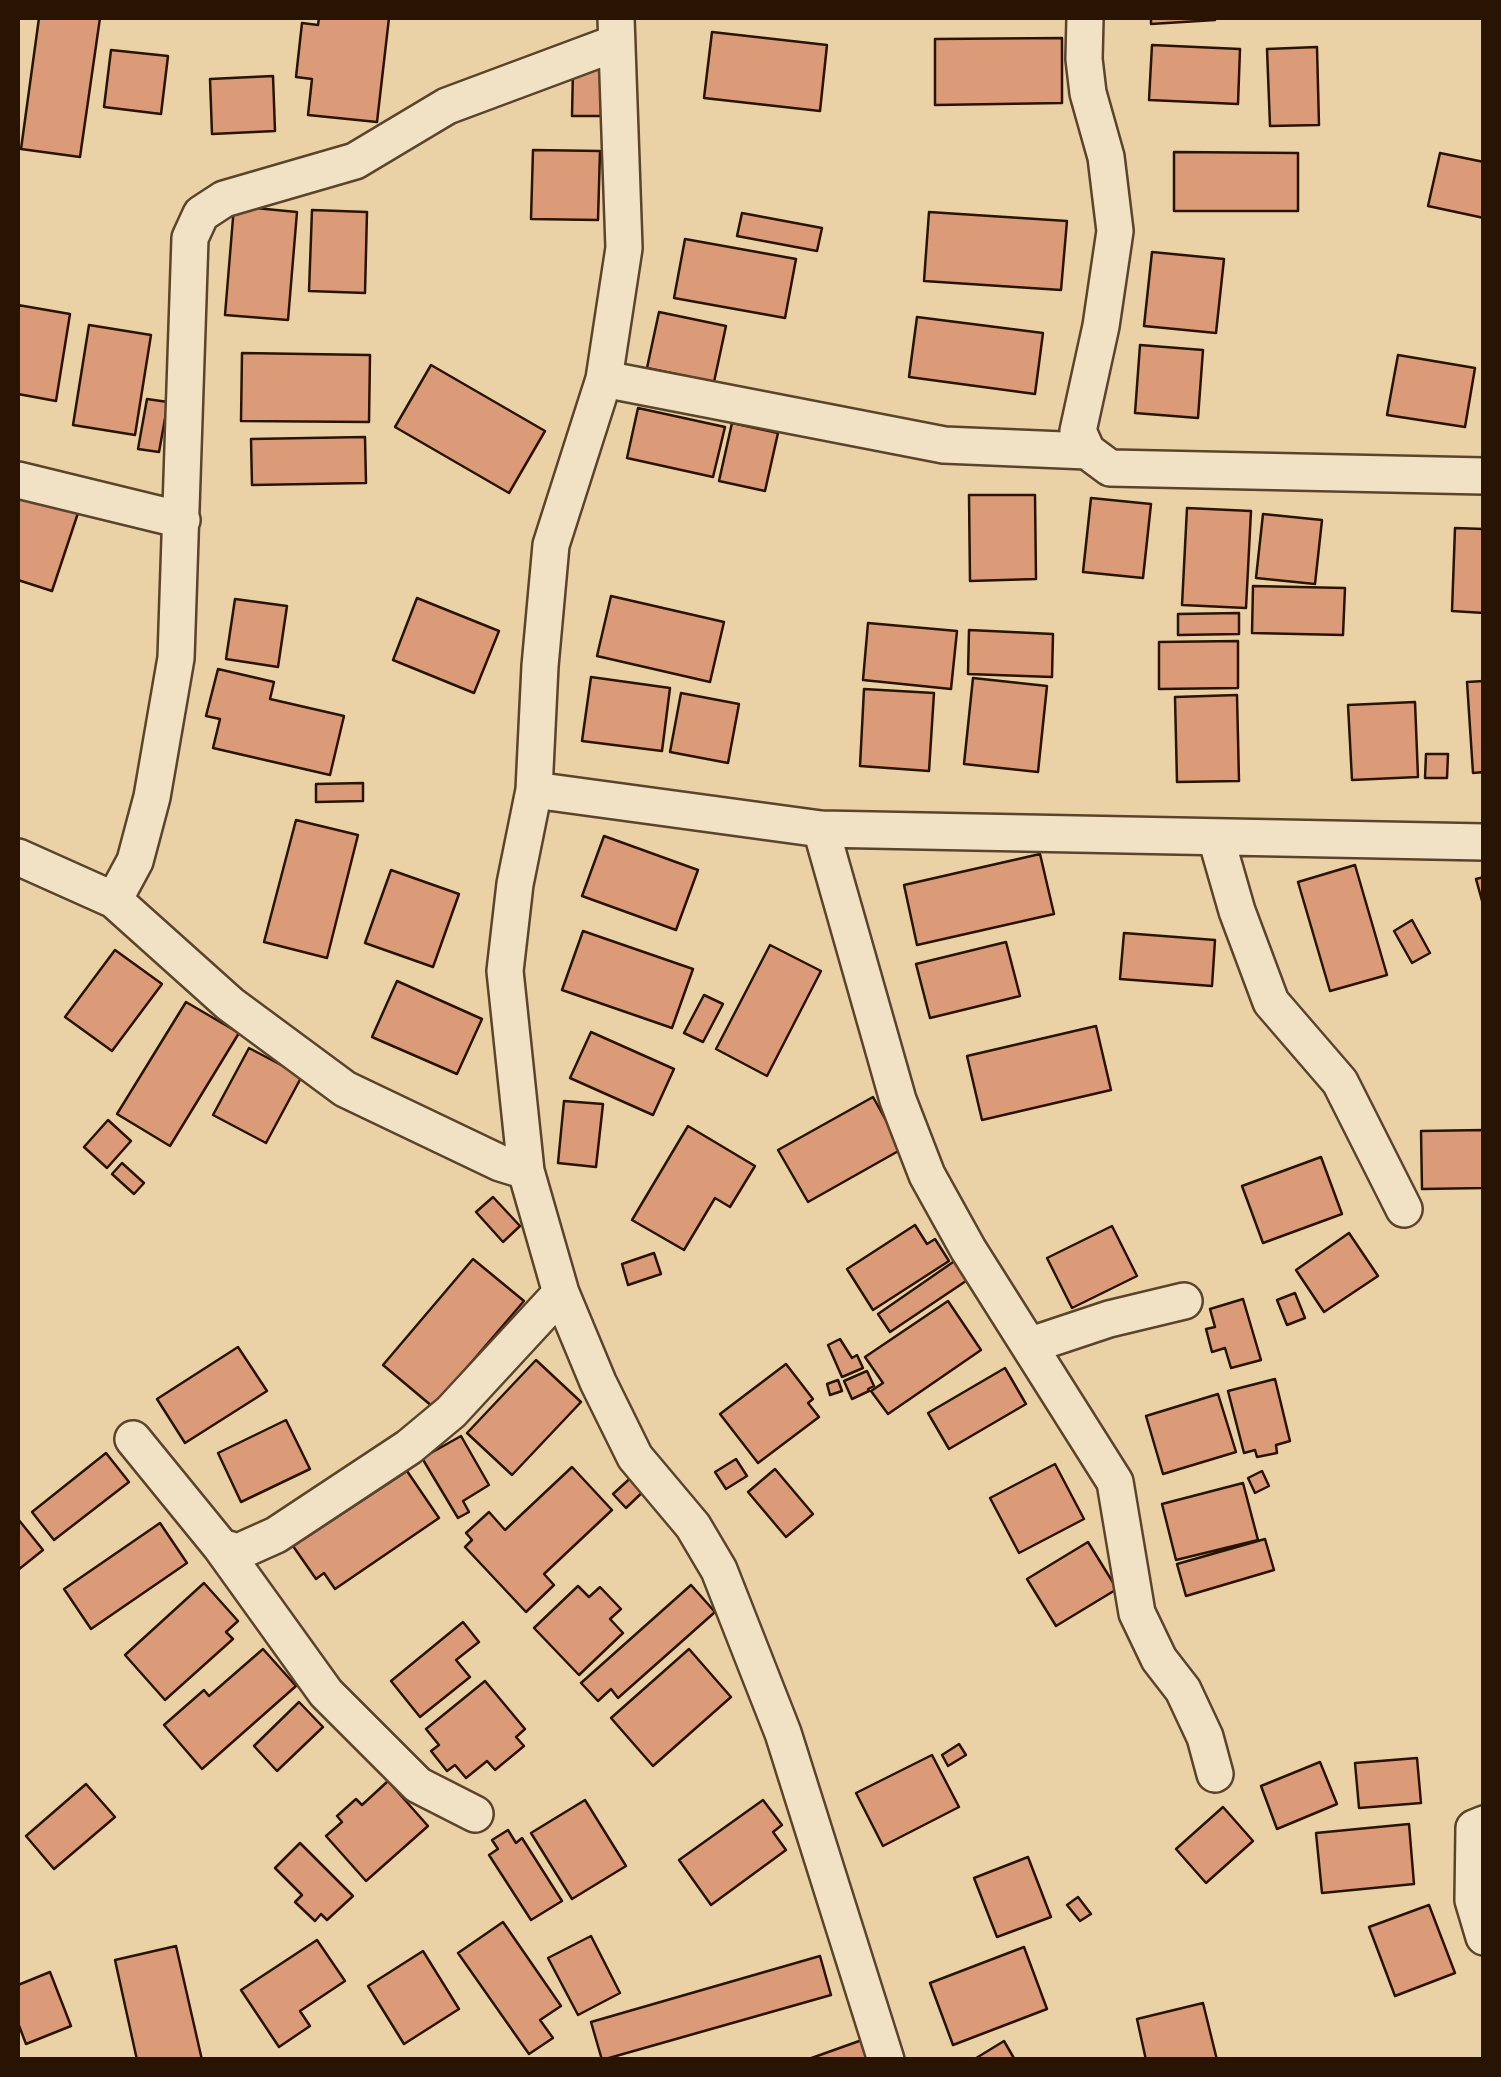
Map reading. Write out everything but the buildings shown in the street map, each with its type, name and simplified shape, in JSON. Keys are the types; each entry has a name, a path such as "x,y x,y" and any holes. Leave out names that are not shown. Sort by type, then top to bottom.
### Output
{"street":[{"path":"1085,18 1088,93 1106,157 1116,232 1078,431 1087,451 1110,468 1484,476"},
{"path":"114,900 135,861 152,797 176,658 190,238 201,214 224,199 355,161 447,106 616,30 624,248 604,379 552,545 540,666 534,790 515,884 506,971 526,1172 561,1293 598,1382 635,1457 693,1526 719,1570 782,1733 886,2060"},
{"path":"604,379 944,445 1087,451"},
{"path":"18,480 182,520"},
{"path":"534,790 821,829 1484,842"},
{"path":"821,829 898,1100 927,1174 968,1249 1115,1482 1137,1613 1159,1659 1183,1690 1205,1737 1215,1774"},
{"path":"1216,838 1237,910 1272,1002 1340,1082 1404,1209"},
{"path":"18,857 114,900 230,1004 345,1090 526,1172"},
{"path":"221,1547 238,1552 276,1535 409,1446 451,1412 561,1293"},
{"path":"1031,1346 1184,1301"},
{"path":"133,1439 221,1547 326,1693 418,1785 475,1814"},
{"path":"1484,1824 1474,1828 1473,1900 1484,1937"}]}
